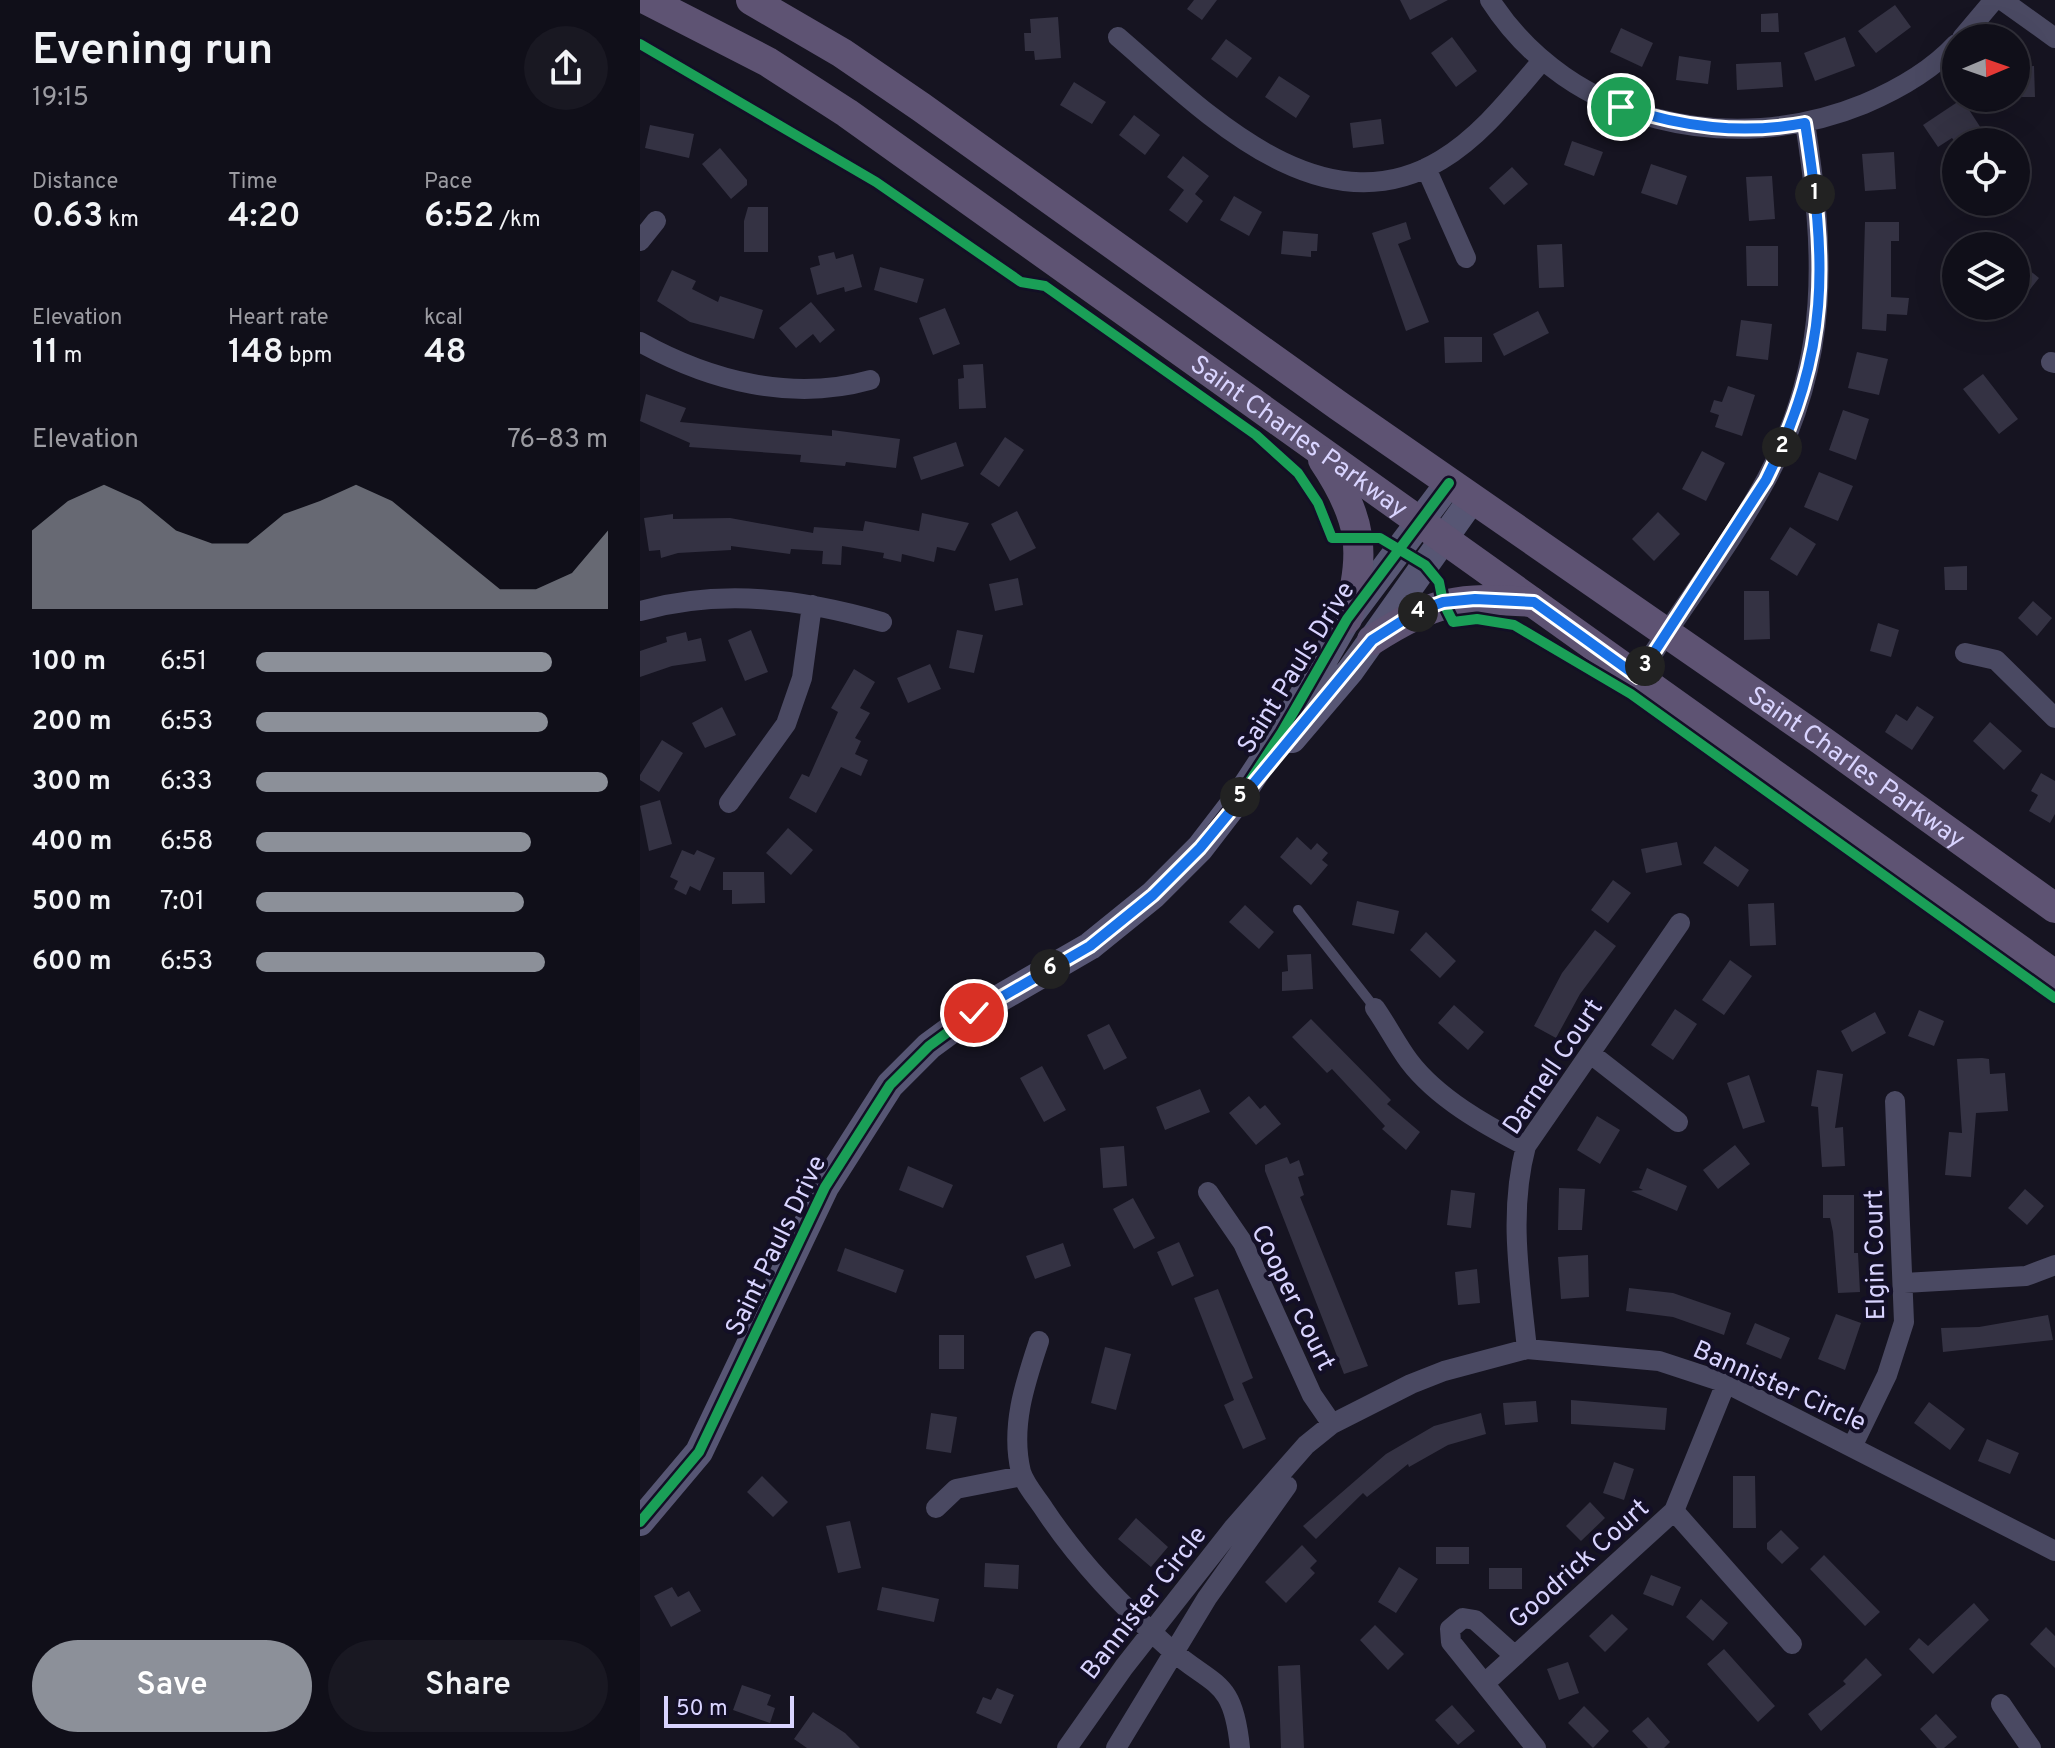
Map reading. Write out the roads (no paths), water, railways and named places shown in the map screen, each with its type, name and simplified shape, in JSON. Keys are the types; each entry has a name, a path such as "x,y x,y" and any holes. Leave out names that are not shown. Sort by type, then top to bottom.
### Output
{"main road":[{"name":"Saint Charles Parkway","path":"647,0 768,62 847,113 2055,975"},
{"name":"Saint Charles Parkway","path":"751,0 855,62 2055,908"},
{"path":"1313,445 1343,489 1358,527 1358,578 1347,619"},
{"path":"1372,640 1416,612 1443,602 1475,599 1534,602"}],"street":[{"path":"1490,0 1541,62 1615,105 1674,122 1728,130 1772,129 1843,112 1901,86 1942,57"},
{"path":"1974,24 1994,0"},
{"path":"2002,0 2055,38"},
{"path":"1118,37 1194,105 1268,154 1306,173 1335,181 1378,183 1426,168 1474,135 1541,62"},
{"path":"1638,677 1766,480 1799,407 1808,376 1821,270 1805,123"},
{"path":"1426,168 1466,258"},
{"path":"640,241 656,221"},
{"path":"640,342 658,352 752,385 803,391 843,388 870,380"},
{"name":"Saint Pauls Drive","path":"1240,796 1347,619 1432,530 1461,491"},
{"name":"Saint Pauls Drive","path":"640,1522 699,1452 825,1187 890,1085 929,1046 974,1013 1090,946 1143,904 1200,848 1240,796 1350,671 1372,640 1432,530"},
{"path":"640,611 688,599 722,596 812,605 882,622"},
{"path":"729,803 786,724 802,678 812,605"},
{"path":"1965,653 1996,660 2055,718"},
{"name":"Darnell Court","path":"1527,1349 1515,1220 1518,1176 1526,1146 1680,923"},
{"path":"1375,1008 1411,1063 1426,1079 1495,1130 1526,1146"},
{"path":"1591,1054 1678,1122"},
{"name":"Elgin Court","path":"1853,1445 1898,1349 1904,1322 1895,1101"},
{"name":"Cooper Court","path":"1208,1192 1243,1243 1312,1395 1332,1424"},
{"path":"1904,1283 2026,1276 2055,1265"},
{"path":"1039,1341 1019,1411 1022,1476 1086,1566 1174,1652 1215,1679 1225,1692 1236,1719 1240,1748"},
{"name":"Bannister Circle","path":"1067,1748 1234,1527 1306,1445 1332,1424 1374,1401 1444,1371 1527,1349 1659,1361 1726,1383 1853,1445 2055,1551"},
{"name":"Goodrick Court","path":"1485,1683 1674,1511 1726,1383"},
{"name":"Bannister Circle","path":"1116,1748 1244,1544 1332,1424"},
{"path":"936,1508 956,1489 1022,1476"},
{"path":"1674,1511 1792,1644"},
{"path":"1515,1656 1475,1620 1463,1618 1450,1629 1451,1642 1536,1748"},
{"path":"2001,1704 2031,1748"}],"lane":[{"path":"1298,910 1375,1008"}]}
